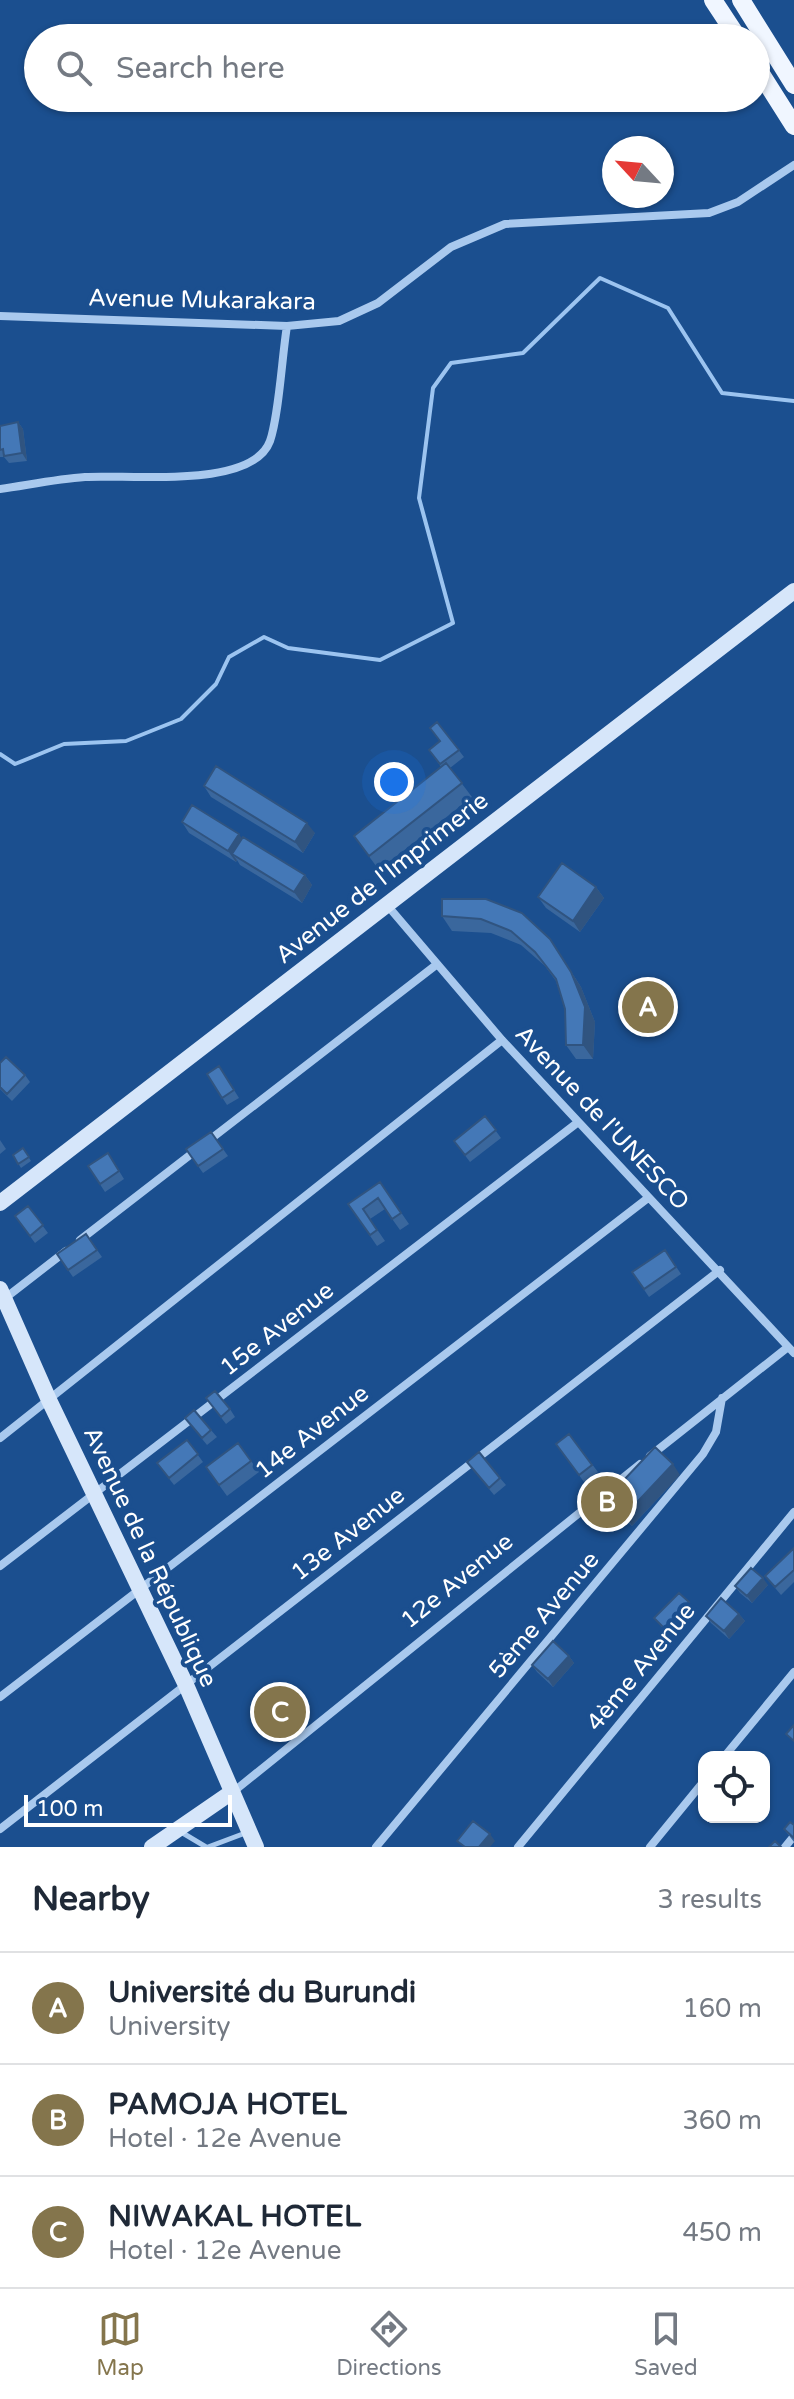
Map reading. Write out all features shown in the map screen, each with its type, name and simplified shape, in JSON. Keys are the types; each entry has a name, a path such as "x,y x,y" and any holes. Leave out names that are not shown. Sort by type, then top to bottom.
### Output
{"main road":[{"path":"741,0 756,24"},
{"path":"722,3 732,24"},
{"path":"770,47 794,85"},
{"path":"770,88 794,126"}],"street":[{"name":"Avenue Mukarakara","path":"0,316 287,326 339,321 357,315 451,247 505,224 709,213 738,202 794,165"},
{"path":"0,489 84,477 203,475 231,470 249,462 270,442 287,326"},
{"name":"Avenue de l'Imprimerie","path":"0,1203 794,591"},
{"name":"Avenue de l'UNESCO","path":"387,905 436,965 577,1123 720,1270 791,1350"},
{"path":"2,1296 436,965"},
{"path":"0,1438 502,1040"},
{"name":"15e Avenue","path":"0,1566 577,1123"},
{"name":"14e Avenue","path":"0,1697 648,1198"},
{"name":"13e Avenue","path":"0,1829 720,1270"},
{"name":"Avenue de la République","path":"2,1296 49,1400 142,1589 252,1840"},
{"name":"12e Avenue","path":"152,1847 232,1792 722,1398 791,1350"},
{"name":"5ème Avenue","path":"376,1847 703,1454 716,1432 722,1398"},
{"name":"4ème Avenue","path":"518,1847 794,1512"},
{"path":"729,1751 794,1672"},
{"path":"650,1847 698,1788"},
{"path":"785,1847 794,1836"}],"lane":[{"path":"177,1830 207,1847 252,1840"}],"building":[{"path":"18,422 22,453 4,456 3,449 0,450 0,426"},
{"path":"437,722 459,750 440,764 429,750 440,741 430,728"},
{"path":"446,763 462,783 369,856 354,836"},
{"path":"216,766 307,823 295,842 204,786"},
{"path":"192,805 239,834 228,851 182,822"},
{"path":"243,837 305,875 294,892 232,854"},
{"path":"562,863 596,887 573,921 538,897"},
{"path":"442,899 486,899 522,913 550,939 571,972 585,1007 583,1045 566,1045 565,1009 556,979 535,952 511,931 481,919 442,916"},
{"path":"6,1057 25,1075 7,1094 0,1087 0,1063"},
{"path":"219,1066 234,1090 222,1098 207,1074"},
{"path":"485,1116 496,1130 465,1155 454,1141"},
{"path":"211,1132 223,1149 198,1166 186,1149"},
{"path":"23,1148 29,1157 18,1164 13,1155"},
{"path":"108,1153 119,1171 100,1184 88,1166"},
{"path":"380,1182 401,1213 392,1219 378,1198 363,1209 377,1230 370,1235 348,1204"},
{"path":"28,1206 43,1225 30,1236 15,1216"},
{"path":"86,1234 97,1250 68,1270 57,1254"},
{"path":"665,1250 676,1267 644,1289 632,1272"},
{"path":"215,1391 230,1409 221,1417 206,1398"},
{"path":"194,1410 211,1430 202,1438 185,1418"},
{"path":"569,1434 592,1465 579,1475 556,1444"},
{"path":"187,1440 198,1454 169,1478 157,1463"},
{"path":"238,1443 251,1461 219,1485 206,1467"},
{"path":"655,1447 673,1464 625,1515 607,1498"},
{"path":"479,1452 500,1478 489,1488 467,1462"},
{"path":"794,1548 794,1570 775,1587 765,1576"},
{"path":"751,1568 763,1578 747,1596 735,1586"},
{"path":"679,1593 689,1602 664,1628 654,1618"},
{"path":"721,1598 739,1614 724,1631 706,1616"},
{"path":"553,1641 569,1656 548,1679 532,1665"},
{"path":"794,1725 794,1741 786,1734"},
{"path":"473,1821 490,1834 479,1847 465,1847 457,1841"},
{"path":"790,1822 794,1825 794,1838 784,1829"}],"waterway":[{"path":"0,754 15,764 64,744 126,741 181,719 216,684 229,657 264,637 288,648 380,660 453,623 419,498 433,388 451,363 523,353 600,278 668,308 722,393 794,401"}],"place":[{"name":"Université du Burundi","path":"648,1007"},
{"name":"PAMOJA HOTEL","path":"607,1502"},
{"name":"NIWAKAL HOTEL","path":"280,1712"}]}
